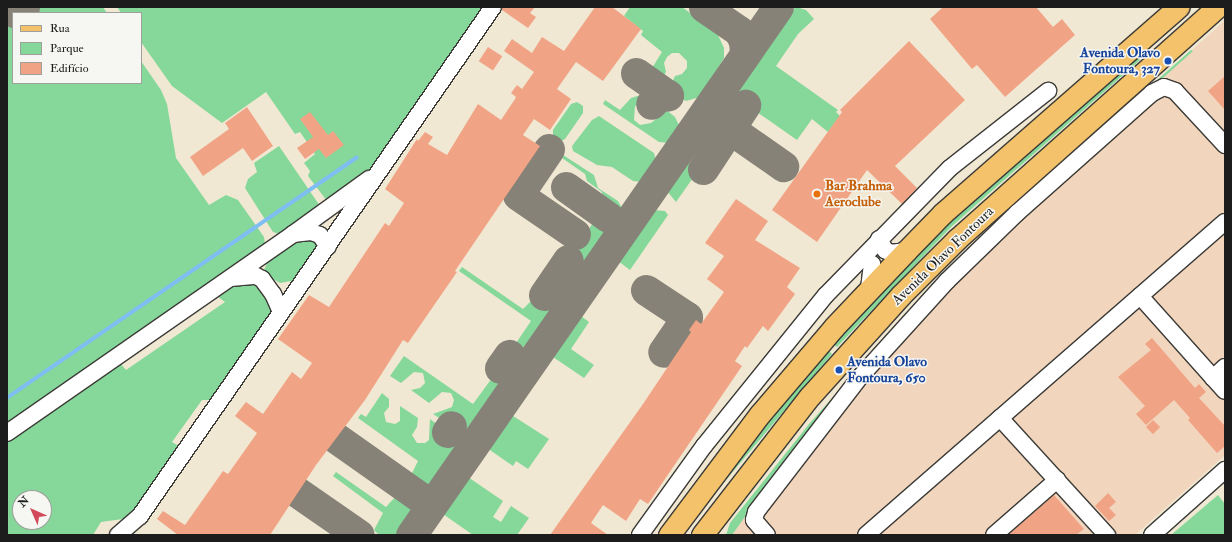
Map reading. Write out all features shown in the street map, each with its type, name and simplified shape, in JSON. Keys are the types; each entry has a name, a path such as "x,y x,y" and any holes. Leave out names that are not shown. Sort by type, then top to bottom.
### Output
{"main road":[{"name":"Avenida Olavo Fontoura","path":"669,535 760,414 869,289 943,213 1178,7"},
{"name":"Avenida Olavo Fontoura","path":"702,535 810,396 901,295 957,239 1177,43 1202,11"},
{"path":"1161,22 1172,27 1177,43"}],"street":[{"path":"118,535 140,516 493,7"},
{"path":"1222,7 1225,11"},
{"path":"767,535 754,520 756,512 860,377 947,281 1017,214 1152,92 1164,87 1175,91 1225,145"},
{"path":"640,535 752,384 826,295 863,258 879,239 950,168 1048,90"},
{"path":"7,433 231,278 379,170"},
{"path":"866,535 1225,222"},
{"path":"293,234 311,232 320,235 328,247"},
{"path":"879,239 885,250 891,253 906,251"},
{"path":"863,258 872,264 869,289"},
{"path":"231,278 256,276 284,287 302,282"},
{"path":"262,279 273,294 281,312"},
{"path":"1140,296 1225,391"},
{"path":"1213,378 1225,367"},
{"path":"1000,418 1107,535"},
{"path":"1152,535 1225,470"},
{"path":"994,535 1057,480"}],"shaded area":[{"path":"1225,20 1225,455 1135,535 732,535 783,463 856,372 1085,148"}],"green space":[{"path":"35,7 103,7 106,12 28,12"},
{"path":"117,7 488,7 376,164 364,176 327,201 308,176 310,171 304,163 315,154 300,132 295,134 266,92 222,123 172,86 142,43 142,12 120,12"},
{"path":"630,7 682,7 717,33 724,48 724,58 700,97 686,101 669,90 675,76 682,74 687,68 687,61 679,53 672,53 667,57 664,63 666,72 660,82 655,81 652,68 662,52 641,35 643,31 624,16"},
{"path":"796,7 806,10 814,19 798,34 776,66 838,110 836,112 840,116 828,132 812,119 797,140 731,94 780,22"},
{"path":"12,23 12,84 142,84 142,62 161,90 167,104 176,158 209,205 226,195 238,200 264,237 265,244 7,429 7,27"},
{"path":"1191,50 1193,51 1085,148 856,372 783,463 732,535 726,535 730,523 809,424 936,282 969,247"},
{"path":"1138,57 1140,60 950,228 837,347 833,344 947,224"},
{"path":"644,94 649,98 646,102 635,106 634,120 640,125 651,123 656,119 654,108 659,104 675,117 679,125 669,143 659,142 603,104 605,100 620,110 631,98"},
{"path":"577,102 583,106 583,113 565,139 561,141 553,136 553,130 571,104"},
{"path":"599,116 654,153 656,161 642,182 633,181 612,167 597,165 573,151 572,146 592,120"},
{"path":"543,142 594,175 598,188 618,201 623,210 608,206 602,198 602,192 587,181 585,174 542,144"},
{"path":"279,146 320,206 279,234 273,232 245,188 248,179 257,172 254,163"},
{"path":"687,160 700,168 676,202 667,191"},
{"path":"654,210 665,211 668,215 630,270 618,261"},
{"path":"596,219 603,226 606,234 585,265 580,266 570,262 564,254 566,247 579,229 585,234"},
{"path":"308,235 321,245 296,280 280,283 266,275 264,270 268,261"},
{"path":"462,267 523,309 538,294 552,302 554,312 523,358 514,357 510,352 531,321 459,271"},
{"path":"237,283 254,283 267,291 273,313 214,400 202,400 172,442 182,448 130,518 101,522 93,535 7,535 7,442 120,363 126,370 225,302 217,296"},
{"path":"581,316 589,322 571,349 594,365 584,378 553,357"},
{"path":"828,350 832,354 709,500 731,465"},
{"path":"404,356 473,404 495,374 504,374 507,381 473,431 465,435 433,414 452,407 454,400 451,393 442,392 429,403 411,390 420,388 425,383 423,373 414,372 401,383 390,376"},
{"path":"382,393 389,399 389,407 384,413 386,422 395,424 400,421 400,406 418,418 417,427 412,435 417,443 425,443 429,440 430,419 461,442 461,448 433,487 426,487 414,479 412,473 418,461 358,418 361,414 366,417"},
{"path":"510,414 549,439 528,469 516,461 513,466 487,448 487,445"},
{"path":"336,472 386,507 396,496 401,496 412,504 415,512 400,535 379,535 374,530 383,513 333,476"},
{"path":"465,475 503,501 493,517 501,522 511,506 529,518 517,535 473,535 440,512"},
{"path":"1218,495 1225,504 1225,535 1171,535"}],"building":[{"path":"502,7 535,7 530,13 536,17 528,28 502,10"},
{"path":"595,7 612,7 641,29 603,81 576,62 557,89 571,99 550,130 534,119 523,135 540,146 408,343 403,340 365,400 316,465 270,535 178,535 157,519 163,511 185,525 223,471 228,474 257,433 235,416 246,402 263,414 292,372 301,379 312,363 278,339 309,295 329,307 385,223 389,226 404,203 385,189 417,139 418,141 425,132 433,137 428,144 447,155 478,104 501,120 516,97 511,93 517,85 522,89 534,72 504,51 512,39 532,53 542,37 564,51"},
{"path":"943,7 1036,7 1053,27 1062,19 1075,35 1005,97 977,65 972,69 930,19"},
{"path":"909,41 965,100 895,166 917,188 902,204 867,170 817,242 772,210 842,112 840,110"},
{"path":"488,47 502,56 493,71 479,61"},
{"path":"1225,76 1225,110 1208,91"},
{"path":"247,107 273,146 252,161 243,148 203,176 190,157 229,129 225,123"},
{"path":"310,112 328,135 333,131 344,145 326,158 319,149 305,159 297,148 313,137 300,119"},
{"path":"736,199 768,221 755,240 800,268 787,287 795,294 768,331 763,326 747,348 745,346 735,361 742,366 648,504 640,499 626,521 603,505 591,523 608,535 550,535 643,404 691,332 689,330 696,320 701,324 724,292 707,279 724,256 705,243"},
{"path":"1152,338 1195,388 1199,384 1206,392 1199,398 1225,426 1225,446 1217,453 1188,420 1190,418 1174,400 1146,425 1136,414 1145,406 1118,377 1151,350 1145,344"},
{"path":"1153,420 1160,427 1153,434 1146,427"},
{"path":"1108,493 1116,502 1109,508 1116,515 1109,521 1095,506"},
{"path":"1054,495 1084,529 1076,535 1008,535"}],"waterway":[{"path":"7,398 356,158"}],"taxiway":[{"path":"17,12 24,7"},
{"path":"704,7 739,31 744,41 745,53"},
{"path":"411,535 778,7"},
{"path":"636,73 668,95 659,96 651,104"},
{"path":"703,169 745,105"},
{"path":"730,129 783,166"},
{"path":"549,149 518,195 575,234"},
{"path":"566,187 608,217"},
{"path":"544,295 568,260"},
{"path":"646,290 687,317 663,352"},
{"path":"500,368 509,355"},
{"path":"447,432 451,426"},
{"path":"336,438 424,500"},
{"path":"297,492 359,535"}],"place":[{"name":"Avenida Olavo Fontoura, 327","path":"1168,61"},
{"name":"Bar Brahma Aeroclube","path":"817,194"},
{"name":"Avenida Olavo Fontoura, 650","path":"839,370"}]}
